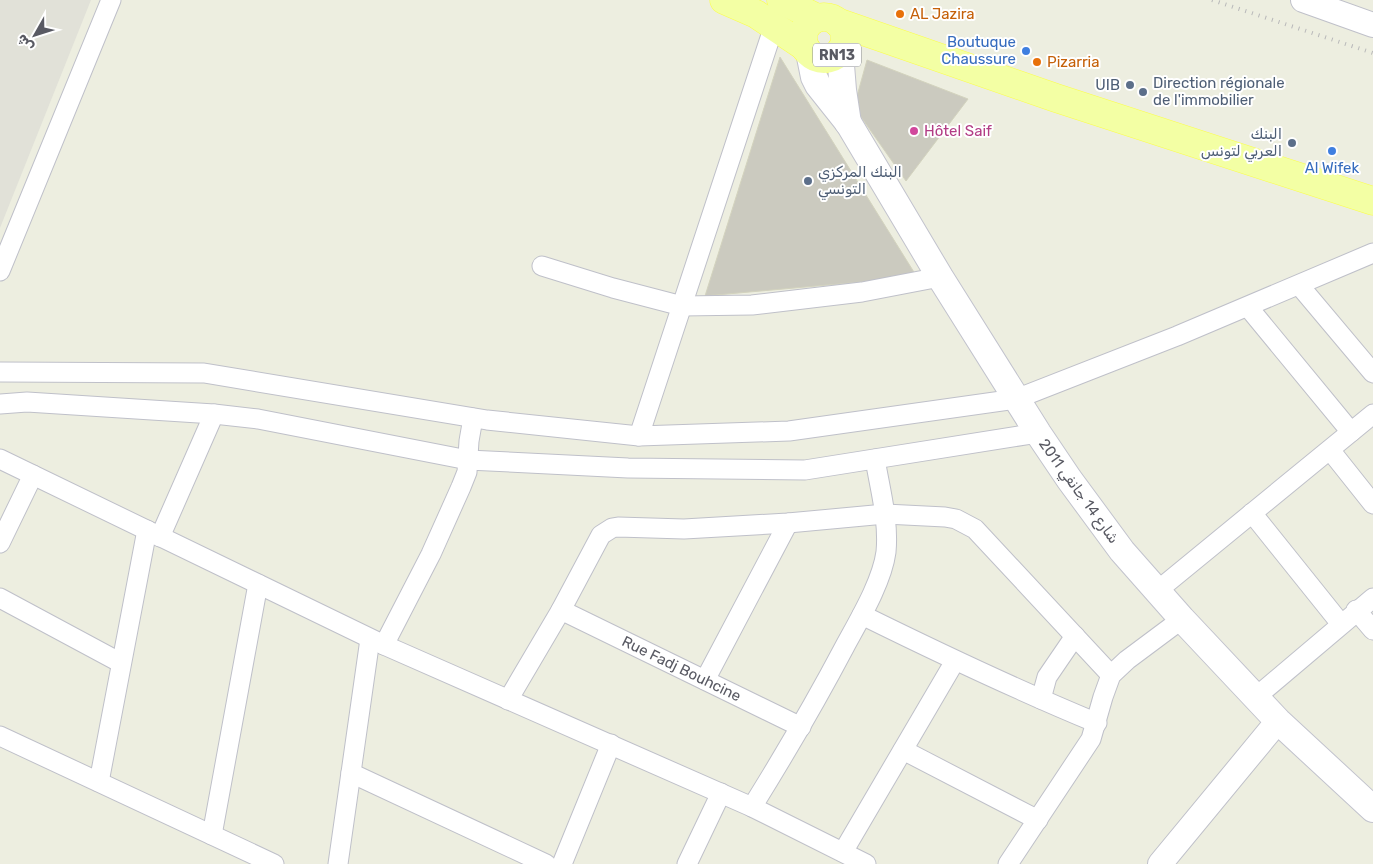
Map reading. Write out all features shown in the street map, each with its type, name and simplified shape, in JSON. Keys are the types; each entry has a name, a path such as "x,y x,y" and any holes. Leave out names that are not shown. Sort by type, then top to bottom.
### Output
{"main road":[{"name":"RN13","path":"724,0 743,7 774,26 807,50"},
{"path":"781,0 835,35"},
{"name":"RN13","path":"807,50 804,33 806,27 864,41 896,43 1056,98 1373,202"},
{"name":"شارع 14 جانفي 2011","path":"835,35 848,124"},
{"name":"شارع 14 جانفي 2011","path":"807,50 814,78 818,85 848,124 940,277 1038,433 1069,479 1122,550 1182,619 1278,721 1373,808"}],"street":[{"path":"0,271 110,0"},
{"path":"1303,0 1373,25"},
{"path":"639,436 774,26"},
{"path":"0,372 204,373 473,418 639,436 789,431 1016,399 1248,307 1373,253"},
{"path":"542,266 612,288 682,306 752,305 862,292 940,277"},
{"path":"1299,285 1373,373"},
{"path":"1248,307 1351,432"},
{"path":"0,404 28,402 214,414 258,419 468,460 628,468 804,470 1038,433"},
{"path":"99,782 122,663 154,533 214,414"},
{"path":"1157,591 1373,414"},
{"path":"338,864 351,773 377,642 431,554 462,487 467,472 473,418"},
{"path":"1330,450 1373,504"},
{"path":"0,459 377,642 752,807 866,864"},
{"path":"752,807 801,727 862,615 879,576 886,554 885,514 874,459"},
{"path":"0,543 33,475"},
{"path":"1252,513 1341,624"},
{"path":"508,700 561,610 601,535 612,528 684,529 788,523 885,514 945,517 966,523 982,536 1112,675"},
{"path":"705,680 788,523"},
{"path":"212,835 258,584"},
{"path":"0,598 122,663"},
{"path":"1256,697 1356,610 1373,598"},
{"name":"Rue Fadj Bouhcine","path":"561,610 801,727"},
{"path":"1356,610 1373,630"},
{"path":"862,615 955,661 1097,723"},
{"path":"1008,864 1091,739 1103,697 1112,675 1127,660 1182,619"},
{"path":"1040,699 1047,677 1075,636"},
{"path":"843,852 955,661"},
{"path":"1160,864 1278,721"},
{"path":"0,736 274,864"},
{"path":"562,864 611,744"},
{"path":"903,750 1038,820"},
{"path":"351,773 546,864"},
{"path":"687,864 721,794"}],"shaded area":[{"path":"0,0 91,0 0,228"}],"building":[{"path":"780,57 917,277 705,296"},
{"path":"867,60 968,99 906,181 854,107"}],"railway":[{"path":"1212,0 1373,53"}],"place":[{"name":"AL Jazira","path":"900,14"},
{"name":"Boutuque Chaussure","path":"1026,51"},
{"name":"Pizarria","path":"1037,62"},
{"name":"UIB","path":"1130,85"},
{"name":"Direction régionale de l'immobilier","path":"1143,92"},
{"name":"Hôtel Saif","path":"914,131"},
{"name":"البنك العربي لتونس","path":"1292,143"},
{"name":"Al Wifek","path":"1332,151"},
{"name":"البنك المركزي التونسي","path":"808,181"}]}
